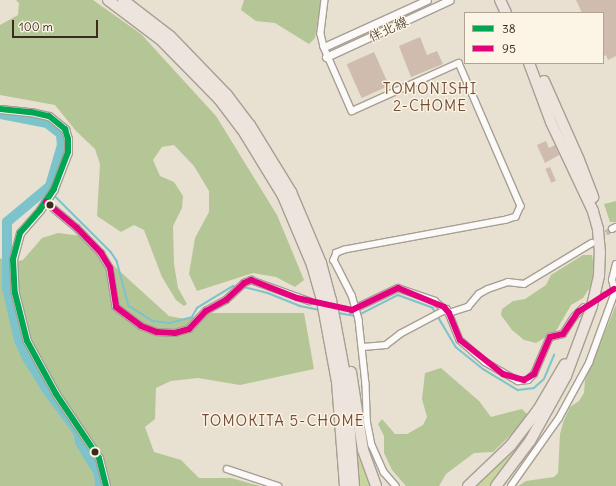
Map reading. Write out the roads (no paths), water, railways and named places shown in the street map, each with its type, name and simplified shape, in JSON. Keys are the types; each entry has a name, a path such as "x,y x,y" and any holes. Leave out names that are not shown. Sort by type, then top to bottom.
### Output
{"highway":[{"path":"108,0 161,40 219,99 242,129 283,196 312,265 322,302 337,382 345,486"},
{"path":"123,0 170,36 199,64 250,125 291,192 307,227 331,300 350,368 363,450 376,486"},
{"path":"500,0 506,12"},
{"path":"508,0 513,12"},
{"path":"496,486 530,441 566,376 598,276 598,229 593,211 551,122 529,64"},
{"path":"502,486 533,444 571,378 597,308 604,277 603,235 596,208 579,160 536,64"},
{"path":"331,300 346,387 354,486"},
{"path":"468,486 511,445 538,410 560,373 588,307"}],"street":[{"path":"325,0 321,34 326,57 352,111 459,63 521,206 516,217 507,220 337,253 334,260 336,268 354,309 363,347 367,420 372,445 384,472 396,486"},
{"name":"伴北線","path":"324,47 428,0"},
{"name":"伴北線","path":"326,57 450,0"},
{"path":"0,109 31,112 49,116 65,129 68,139 68,152 52,193 20,233 15,247 13,271 20,320 35,358 99,458 106,486"},
{"path":"46,202 77,228 101,253 112,274 116,307 123,314 152,330 175,332 189,329 206,311 226,300 244,283 251,280 309,301"},
{"path":"363,347 386,346 400,334 448,311 468,307 479,294 488,289 508,282 524,284 592,243"},
{"path":"512,486 559,418 588,363 611,290 616,264"},
{"path":"354,309 398,288 435,301 448,311 456,334 470,349 503,374 524,380 534,374 550,337 563,334 574,317 588,307"},
{"path":"227,469 278,486"}],"waterway":[{"path":"0,114 47,123 61,134 62,145 50,186 7,222 7,288 19,340 26,356 45,387 78,432 80,442 99,474 100,486"},
{"path":"53,194 111,252 117,261 129,306 153,321 170,323 192,317 197,308 233,286 238,287"},
{"path":"244,287 268,293 300,306 320,310"},
{"path":"359,315 398,295 433,308 456,347 483,369 518,390 534,388 544,379 554,355"},
{"path":"338,313 356,316"}],"tunnel":[{"path":"599,238 612,229"},
{"path":"594,301 609,291"},
{"path":"309,301 352,310"}],"district":[{"name":"TOMONISHI 2-CHOME","path":"430,96"},
{"name":"TOMOKITA 5-CHOME","path":"283,421"}]}
